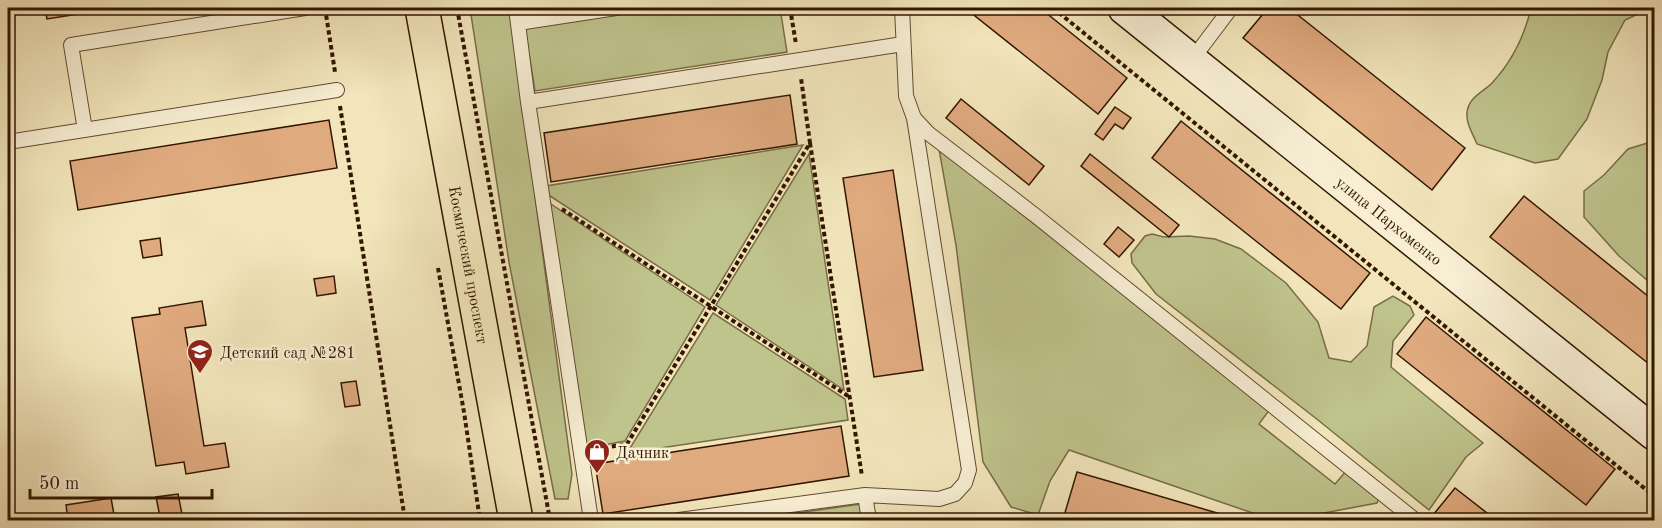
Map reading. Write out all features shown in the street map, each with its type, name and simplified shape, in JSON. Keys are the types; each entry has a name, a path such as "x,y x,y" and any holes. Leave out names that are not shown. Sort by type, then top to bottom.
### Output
{"main road":[{"name":"Космический проспект","path":"423,8 516,520"}],"street":[{"name":"улица Пархоменко","path":"1125,8 1654,433"}],"lane":[{"path":"85,130 71,45 305,8"},
{"path":"516,8 591,520"},
{"path":"518,23 616,8"},
{"path":"679,520 865,495 939,499 955,494 965,483 969,470 914,118 906,96 902,8"},
{"path":"1191,61 1230,8"},
{"path":"528,102 903,44"},
{"path":"8,142 337,90"},
{"path":"914,118 928,133 1036,216 1415,520"},
{"path":"865,495 869,520"}],"path":[{"path":"325,8 405,520"},
{"path":"457,8 550,520"},
{"path":"790,8 865,495"},
{"path":"1053,8 1654,496"},
{"path":"581,451 627,444 810,143"},
{"path":"542,195 848,396"}],"green space":[{"path":"470,8 510,8 572,474 568,499 555,499 509,262"},
{"path":"660,8 780,8 787,52 535,91 525,28"},
{"path":"1531,8 1651,8 1625,20 1608,52 1602,80 1587,119 1558,159 1535,163 1477,144 1467,117 1470,103 1493,82 1512,56"},
{"path":"1654,141 1654,286 1619,256 1584,217 1584,191 1604,175 1628,149"},
{"path":"803,145 710,300 547,194 546,186"},
{"path":"939,149 1270,409 1259,424 1335,484 1347,470 1380,496 1377,503 1287,520 1273,520 1069,450 1050,481 1038,515 1011,507 983,462 956,245"},
{"path":"809,154 844,390 716,305"},
{"path":"545,200 705,307 625,441 583,449"},
{"path":"1152,234 1164,237 1189,236 1215,239 1241,249 1286,283 1318,322 1329,358 1351,362 1367,346 1374,307 1393,296 1410,306 1414,315 1393,341 1391,367 1483,443 1466,457 1429,510 1156,294 1132,263 1131,254 1145,236"},
{"path":"713,313 845,399 848,420 627,453"},
{"path":"861,504 863,520 747,520"}],"building":[{"path":"45,8 117,8 47,19"},
{"path":"965,8 1040,8 1127,78 1098,114"},
{"path":"1268,8 1289,8 1465,148 1432,190 1243,38"},
{"path":"790,95 797,144 551,182 544,133"},
{"path":"961,99 1044,166 1029,185 946,118"},
{"path":"1115,107 1131,118 1123,129 1115,124 1103,140 1095,134"},
{"path":"329,120 337,168 78,210 70,161"},
{"path":"1181,121 1370,273 1341,309 1152,158"},
{"path":"1090,154 1179,225 1169,237 1081,166"},
{"path":"893,170 923,370 874,377 843,178"},
{"path":"1524,196 1654,301 1654,368 1490,237"},
{"path":"1118,227 1134,240 1119,257 1104,244"},
{"path":"160,238 162,255 143,258 140,241"},
{"path":"334,276 336,293 317,296 314,279"},
{"path":"202,301 206,325 185,328 204,446 225,443 229,467 186,474 184,462 156,466 132,318 160,314 159,308"},
{"path":"1426,317 1615,469 1586,505 1397,354"},
{"path":"356,381 360,405 345,407 341,383"},
{"path":"841,426 849,476 603,514 595,464"},
{"path":"1077,472 1241,520 1079,520 1064,516"},
{"path":"1455,488 1496,520 1440,520 1433,515"},
{"path":"178,494 182,514 160,517 156,497"},
{"path":"111,498 115,520 68,520 66,505"}],"place":[{"name":"Детский сад №281","path":"200,375"},
{"name":"Дачник","path":"597,475"}]}
